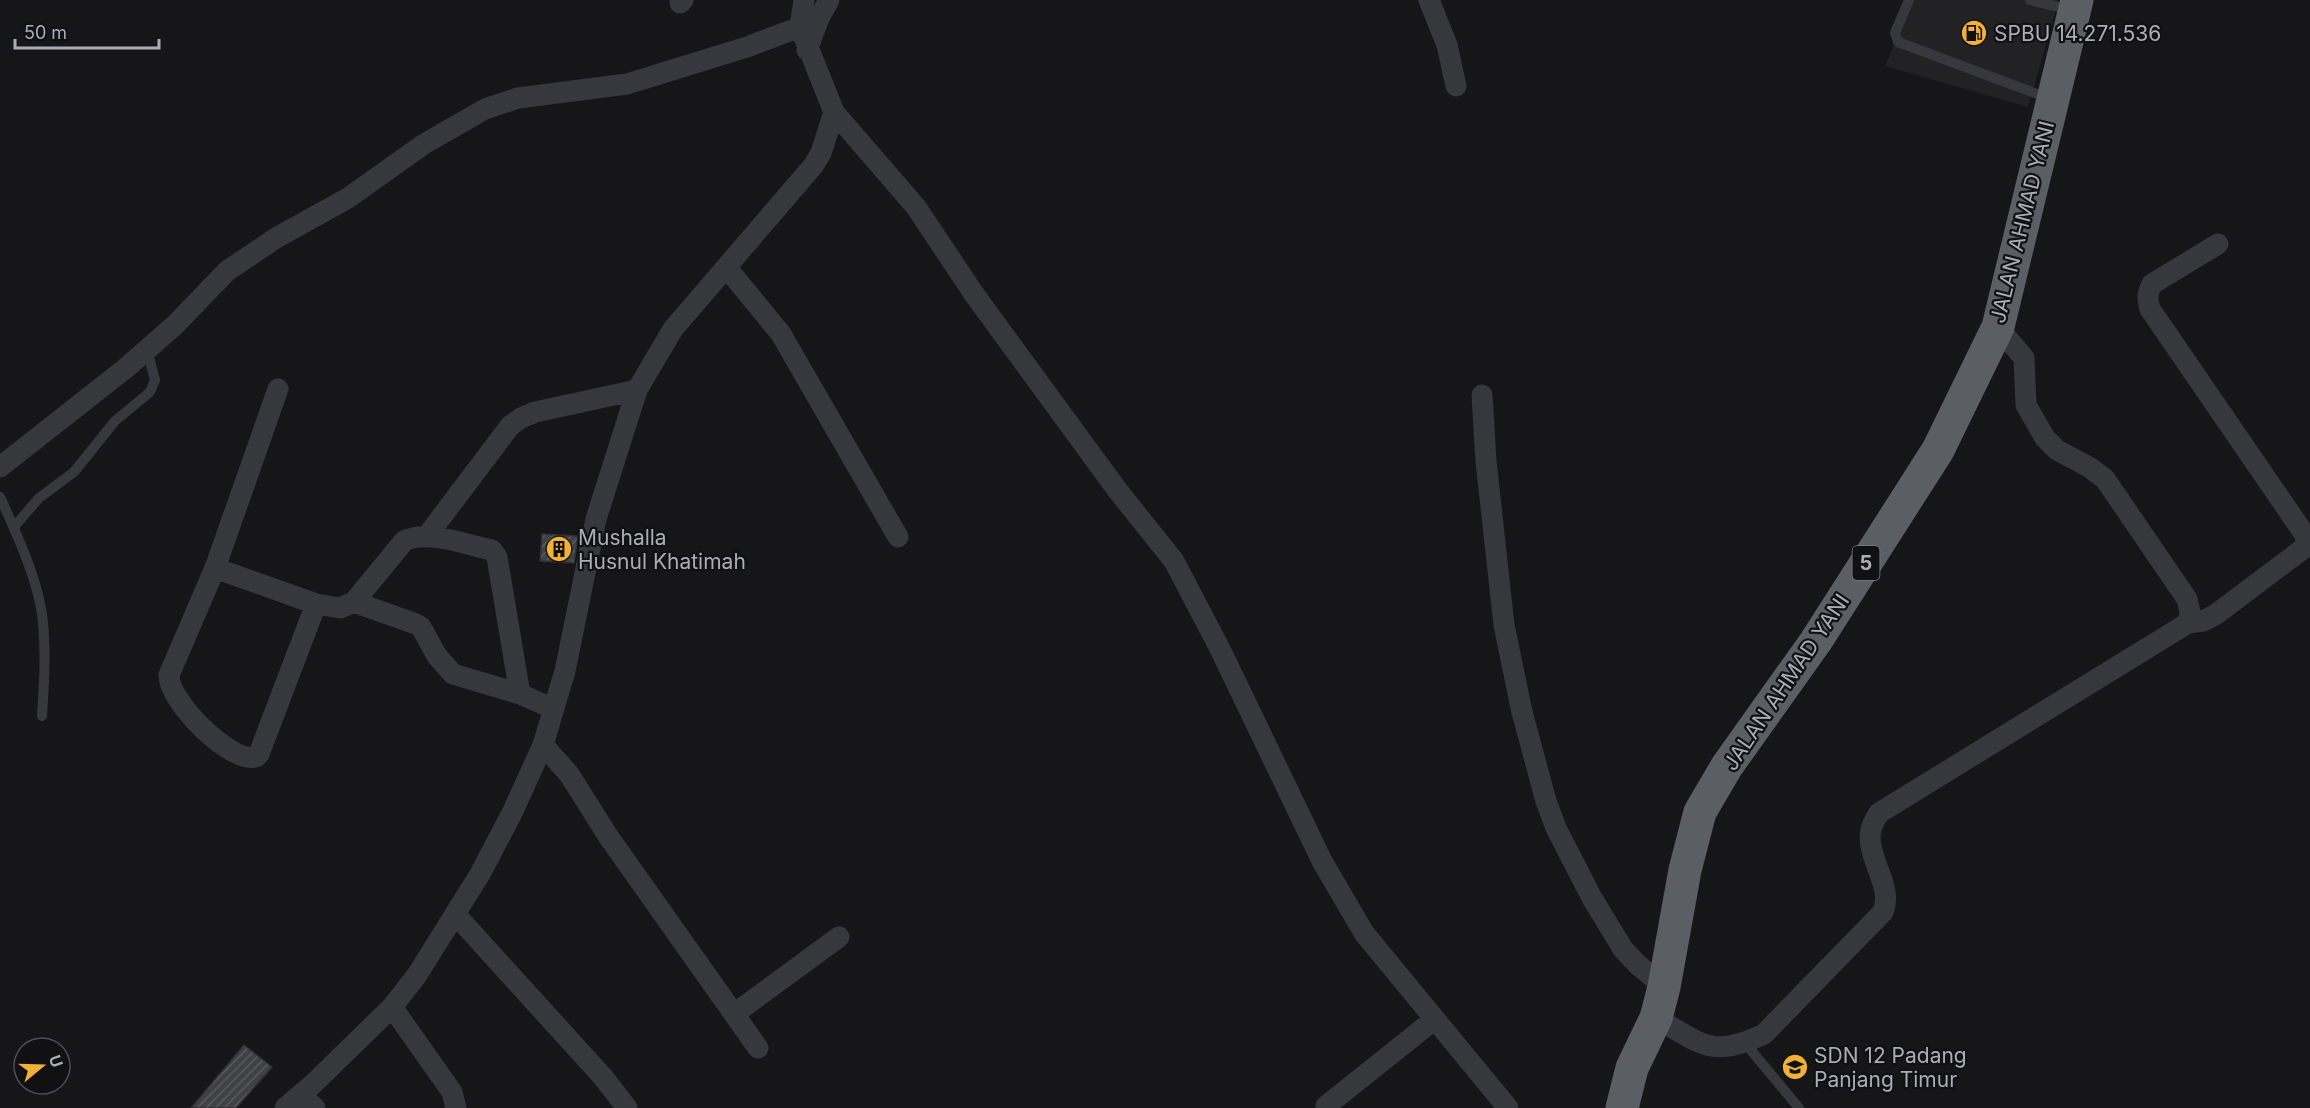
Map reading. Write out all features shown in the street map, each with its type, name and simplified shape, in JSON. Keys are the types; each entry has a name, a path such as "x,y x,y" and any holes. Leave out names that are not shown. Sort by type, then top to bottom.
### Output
{"highway":[{"name":"JALAN AHMAD YANI","path":"1622,1108 1632,1068 1656,1018 1664,987 1685,870 1700,812 1727,766 1816,642 1938,450 1998,327 2075,6"}],"street":[{"path":"804,0 800,27 807,50 834,112 916,207 988,313 1118,491 1174,561 1221,651 1322,861 1364,933 1508,1108"},
{"path":"807,50 819,18 829,0"},
{"path":"1429,0 1447,45 1456,86"},
{"path":"0,467 147,350 175,325 227,271 276,238 348,198 424,144 484,109 518,98 627,84 747,47 800,27"},
{"path":"300,1104 392,1007 417,975 480,874 512,813 543,744 565,671 596,519 637,390 673,328 813,166 821,153 834,112"},
{"path":"1656,1018 1705,1046 1724,1048 1745,1043 1764,1034 1883,912 1887,899 1870,842 1870,831 1879,813 2188,623 2204,621 2215,615 2304,548 2305,535 2150,309 2147,300 2152,284 2218,244"},
{"path":"727,268 781,334 898,537"},
{"path":"1998,327 2024,358 2026,405 2045,438 2057,450 2089,467 2105,479 2187,598 2190,612 2188,623"},
{"path":"278,389 215,568 169,675 168,680 175,696 206,732 247,758 256,757 259,754 316,604"},
{"path":"427,536 510,426 521,418 535,412 637,390"},
{"path":"1482,395 1485,461 1504,625 1522,712 1546,801 1561,837 1592,898 1623,949 1664,987"},
{"path":"215,568 316,604 340,608 354,602 404,541 418,535 492,550 497,557 520,694"},
{"path":"354,602 421,627 437,656 453,674 520,694 554,710"},
{"path":"543,744 569,774 608,836 758,1048"},
{"path":"455,914 603,1077 627,1108"},
{"path":"734,1014 839,937"},
{"path":"392,1007 452,1092 456,1108"},
{"path":"1326,1106 1435,1019"}],"lane":[{"path":"1910,0 1895,33 1898,42 2051,100"},
{"path":"2030,0 2075,6"},
{"path":"14,527 39,498 74,472 115,421 150,393 155,380 147,350"},
{"path":"0,497 14,527 35,586 43,621 42,716"},
{"path":"1745,1043 1799,1108"}],"shaded area":[{"name":"SPBU 14.271.536","path":"1913,0 2059,0 2028,107 1885,66"}],"building":[{"name":"Mushalla Husnul Khatimah","path":"542,534 578,536 574,563 540,561"},
{"path":"244,1045 272,1067 236,1108 191,1108"}],"place":[{"name":"SPBU 14.271.536","path":"1974,33"},
{"name":"Mushalla Husnul Khatimah","path":"559,549"},
{"name":"SDN 12 Padang Panjang Timur","path":"1795,1067"}]}
